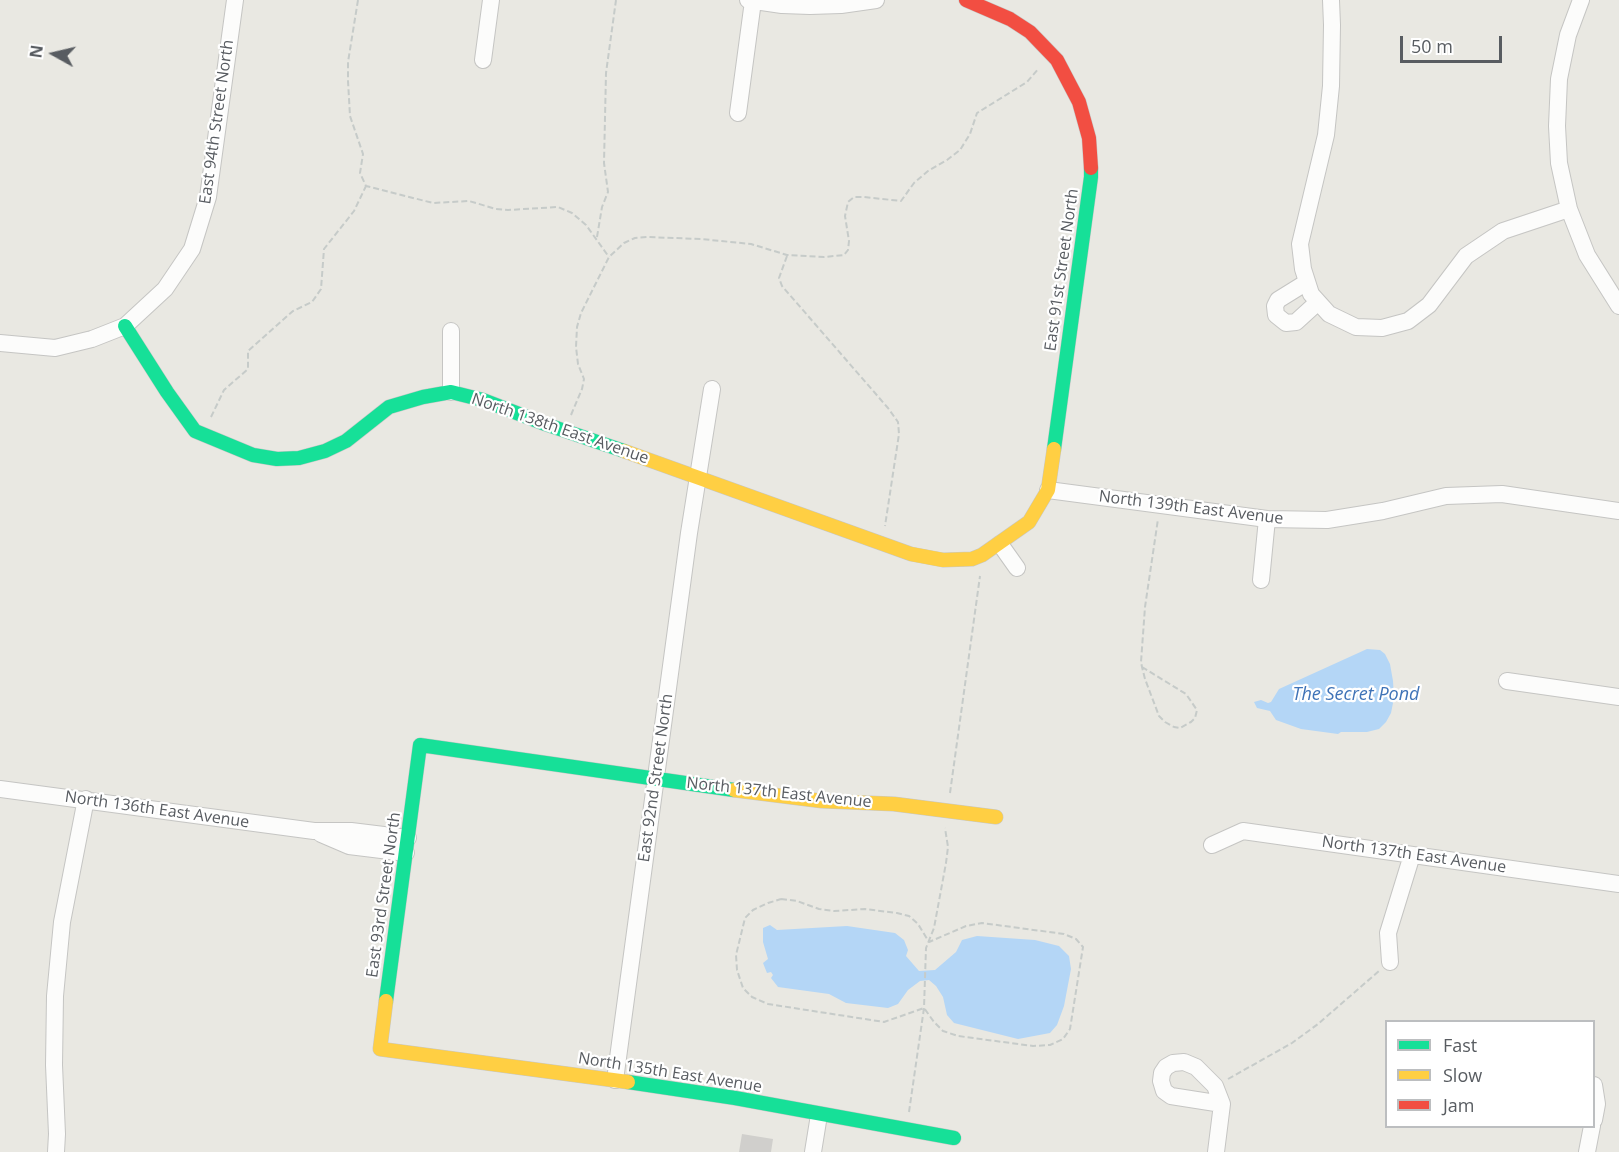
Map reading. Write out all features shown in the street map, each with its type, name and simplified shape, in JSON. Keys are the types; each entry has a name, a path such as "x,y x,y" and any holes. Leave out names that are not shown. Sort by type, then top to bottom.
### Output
{"street":[{"name":"East 94th Street North","path":"125,326 165,289 192,249 208,197 235,0"},
{"path":"483,60 490,0"},
{"path":"738,113 751,1 810,6 841,5 876,0"},
{"path":"966,0 1010,19 1030,32 1052,55"},
{"path":"1331,0 1331,86 1326,135 1300,244 1303,269 1312,293 1329,314 1356,327 1382,328 1408,321 1429,305 1466,256 1503,231 1569,209"},
{"path":"1581,0 1568,35 1559,79 1557,126 1559,163 1569,209 1587,255 1619,306"},
{"name":"East 91st Street North","path":"1048,490 1091,177 1089,138 1079,102 1052,55"},
{"path":"0,343 56,348 92,339 125,326"},
{"name":"North 138th East Avenue","path":"125,326 195,431 253,455 277,459 299,458 326,451 346,441 388,408 423,397 451,392 483,400 911,554 943,560 972,559 1000,544 1029,522 1048,490"},
{"path":"451,331 451,392"},
{"name":"East 92nd Street North","path":"615,1080 712,389"},
{"name":"North 139th East Avenue","path":"1048,490 1267,519 1327,520 1383,511 1446,496 1502,494 1619,512"},
{"path":"1261,580 1267,519"},
{"path":"1000,544 1017,568"},
{"path":"1507,681 1619,697"},
{"name":"North 137th East Avenue","path":"420,745 769,795 894,804 996,817"},
{"name":"East 93rd Street North","path":"380,1048 420,745"},
{"name":"North 136th East Avenue","path":"0,789 314,831 350,846 407,845"},
{"path":"56,1152 55,996 62,922 86,799"},
{"name":"North 137th East Avenue","path":"1212,845 1243,831 1619,884"},
{"path":"1390,963 1388,933 1412,855"},
{"name":"North 135th East Avenue","path":"380,1048 735,1098 954,1138"},
{"path":"1216,1152 1222,1104 1215,1086 1196,1067 1184,1062 1173,1063 1162,1073 1161,1082 1164,1091 1171,1096 1222,1104"},
{"path":"1595,1094 1597,1104 1595,1112"},
{"path":"813,1152 819,1115"},
{"path":"1587,1152 1592,1128"}],"path":[{"path":"358,0 348,62 348,81 350,116 363,154 360,173 366,186"},
{"path":"597,238 602,207 608,192 603,163 606,73 616,0"},
{"path":"564,431 584,379 578,364 576,347 577,327 581,313 609,257 624,243 635,238 647,237 726,241 751,244 787,255 824,257 844,255 848,250 849,241 845,216 848,202 854,197 864,196 901,201 928,171 960,150 970,134 976,113 1028,82 1052,55"},
{"path":"366,186 433,203 469,201 495,209 508,210 558,207 572,213 586,225 609,257"},
{"path":"204,435 225,390 248,369 248,351 293,310 312,302 321,289 324,249 354,211 366,186"},
{"path":"787,255 779,278 784,288 898,422 899,434 890,501 881,543"},
{"path":"1142,667 1186,694 1197,710 1191,722 1180,728 1174,727 1159,716 1142,667 1140,658 1160,505"},
{"path":"906,1131 924,1008 926,948 934,928 946,863 948,847 945,826 946,810 950,800 982,555"},
{"path":"924,1008 885,1022 768,1005 752,997 743,988 737,970 736,955 745,918 753,910 781,899 834,911 865,909 909,916 918,924 929,942"},
{"path":"924,1008 943,1031 958,1036 1033,1046 1050,1045 1063,1039 1070,1029 1083,947 1076,939 1064,934 982,923 966,926 929,942"},
{"path":"1215,1086 1292,1043 1390,963"}],"water":[{"name":"The Secret Pond","path":"1367,649 1380,650 1385,654 1390,664 1393,681 1394,698 1391,713 1379,729 1338,734 1301,729 1276,720 1270,711 1257,708 1254,702 1261,700 1271,702 1279,689"},
{"path":"770,925 777,930 847,926 895,933 904,940 908,950 906,956 919,971 935,970 956,952 962,940 977,936 1035,940 1059,946 1069,956 1071,969 1064,1006 1057,1025 1050,1033 1018,1039 954,1023 947,1015 943,997 929,980 920,981 908,990 898,1004 888,1008 846,1003 829,994 778,987 771,978 773,975 771,972 767,973 763,963 768,959 763,942 763,928"}],"building":[{"path":"742,1134 773,1139 771,1152 739,1152"}],"traffic: fast":[{"path":"1054,449 1091,168"},
{"path":"125,326 195,431 253,455 277,459 299,458 325,451 346,441 389,407 451,392 483,400 624,451"},
{"path":"386,1001 420,745 734,790"},
{"path":"628,1082 735,1098 954,1138"}],"traffic: slow":[{"path":"624,451 911,554 943,560 972,559 982,555 1029,522 1048,490 1054,449"},
{"path":"734,790 822,801 894,804 996,817"},
{"path":"386,1001 380,1049 628,1082"}],"traffic: jam":[{"path":"966,0 1010,19 1030,32 1057,60 1079,102 1089,138 1091,168"}]}
